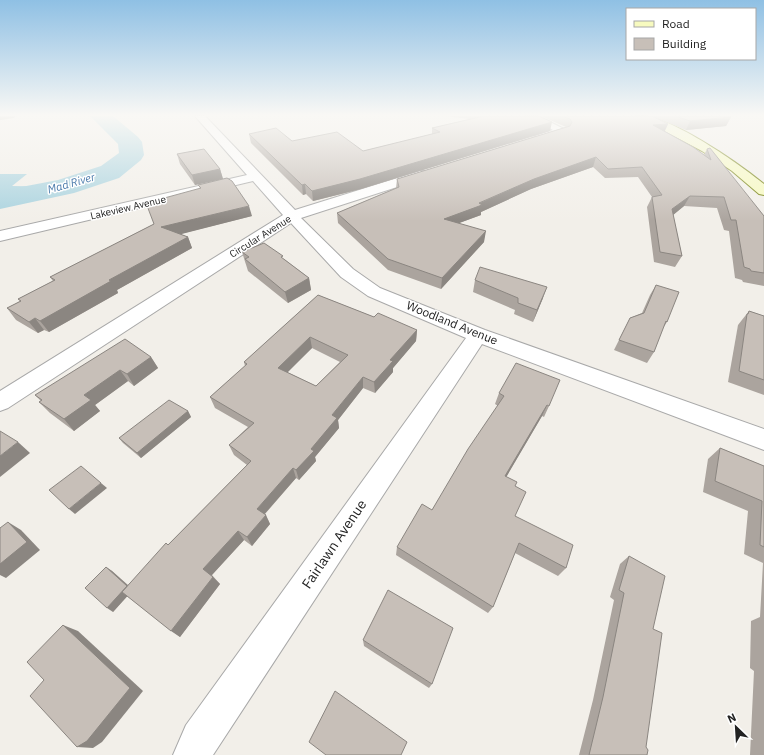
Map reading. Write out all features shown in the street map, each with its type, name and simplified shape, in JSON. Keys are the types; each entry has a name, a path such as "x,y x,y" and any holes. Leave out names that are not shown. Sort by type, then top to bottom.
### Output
{"main road":[{"path":"712,151 743,172 764,191"}],"street":[{"name":"Woodland Avenue","path":"232,151 346,273 374,292 478,334 764,440"},
{"name":"Circular Avenue","path":"0,402 292,216 435,171"},
{"name":"Lakeview Avenue","path":"0,236 256,177"},
{"name":"Fairlawn Avenue","path":"193,755 200,739 478,334"}],"water":[{"path":"0,174 27,174 12,186 64,187 60,191 0,208"}],"building":[{"path":"192,151 206,151 220,169 192,175 177,154"},
{"path":"267,151 454,151 360,179 312,191 305,184 302,185"},
{"path":"488,151 699,151 711,160 708,151 713,151 764,216 764,273 751,271 750,269 744,267 736,220 731,220 724,197 690,196 672,209 682,256 660,252 652,197 662,195 642,167 608,169 596,157 534,179 479,203 482,205 444,219 486,231 442,278 388,259 337,213 399,187 397,179"},
{"path":"227,178 232,181 249,206 161,227 188,237 109,280 111,281 40,321 35,318 29,322 7,308 21,301 18,299 55,280 50,277 154,224 146,203 201,188 198,185"},
{"path":"264,243 283,256 281,257 309,278 285,292 245,259 249,257 242,252"},
{"path":"480,267 547,287 537,310 518,303 518,298 475,280"},
{"path":"656,285 679,292 654,352 619,340 630,318 644,313"},
{"path":"318,295 374,317 378,313 417,330 390,360 393,361 374,382 363,377 332,415 337,418 311,449 314,451 296,470 293,468 257,509 266,515 247,537 238,531 203,569 213,577 171,631 122,592 166,543 168,545 251,461 229,445 254,423 210,397 247,364 244,362","holes":["310,337 348,355 316,386 278,368"]},
{"path":"749,311 764,316 764,380 739,371 747,314"},
{"path":"125,339 151,357 127,374 120,370 84,395 91,400 64,419 39,402 42,400 35,395"},
{"path":"516,363 560,380 549,406 547,405 505,476 517,482 515,486 526,492 515,516 573,545 566,568 519,543 493,607 397,547 422,504 432,510 468,449 504,396 499,393"},
{"path":"169,400 188,411 137,453 119,438"},
{"path":"0,431 18,442 0,456"},
{"path":"720,448 764,466 764,547 760,545 762,501 715,481"},
{"path":"81,466 101,483 69,509 49,490"},
{"path":"8,522 27,542 0,564 0,528"},
{"path":"629,556 665,576 653,629 662,633 646,747 648,750 647,755 589,755 603,697 624,593 619,590"},
{"path":"106,567 127,586 107,608 85,588"},
{"path":"388,590 453,628 432,684 363,640"},
{"path":"63,625 130,688 87,741 77,747 30,696 44,680 27,662"},
{"path":"335,691 407,742 401,755 326,755 309,742"}],"waterway":[{"name":"Mad River","path":"0,200 64,187 110,172 132,155 131,151"}]}
